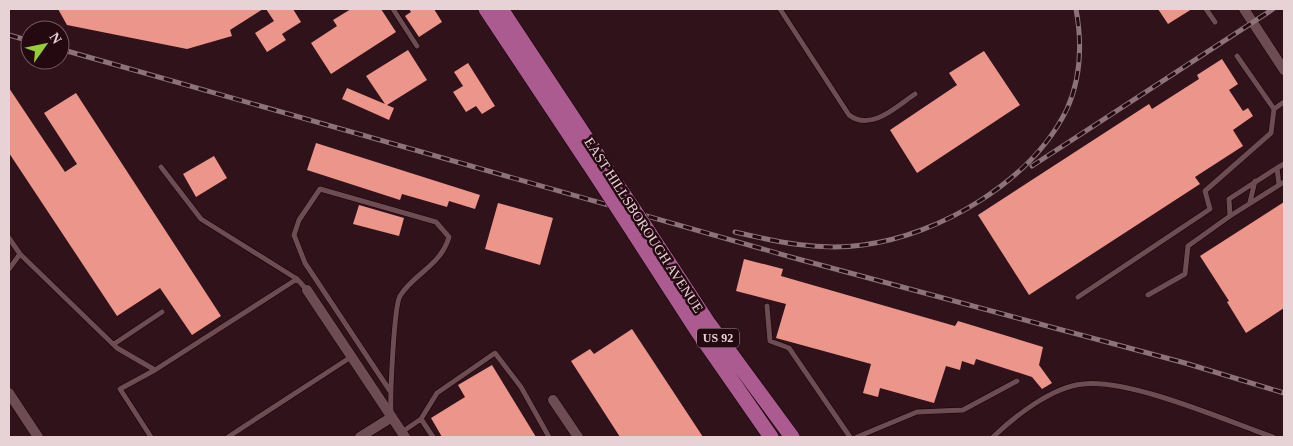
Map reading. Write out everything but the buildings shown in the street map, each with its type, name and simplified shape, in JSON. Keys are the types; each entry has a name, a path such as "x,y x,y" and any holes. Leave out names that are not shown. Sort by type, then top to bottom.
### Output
{"main road":[{"name":"EAST HILLSBOROUGH AVENUE","path":"486,9 698,332 771,437"},
{"name":"EAST HILLSBOROUGH AVENUE","path":"501,9 709,324 792,437"}],"street":[{"path":"1244,9 1284,70"},
{"path":"307,290 403,435"},
{"path":"9,393 38,437"},
{"path":"553,400 578,437"},
{"path":"360,437 392,417"}],"lane":[{"path":"393,9 417,46"},
{"path":"780,9 849,115 855,120 870,121 915,94"},
{"path":"1206,9 1215,22"},
{"path":"1078,297 1210,209 1205,191 1271,132 1274,109 1237,56"},
{"path":"1274,109 1284,102"},
{"path":"1230,216 1229,199 1284,164"},
{"path":"161,167 201,219 297,279 307,290"},
{"path":"1148,295 1185,274 1188,246 1250,202 1282,183 1277,168"},
{"path":"1250,202 1256,181"},
{"path":"390,392 305,263 294,235 299,220 320,189 436,222 449,237 444,252 399,297 390,392 392,417"},
{"path":"9,238 20,254 114,344 155,370"},
{"path":"9,269 20,254"},
{"path":"151,437 120,389 155,370 297,279"},
{"path":"767,306 770,340 789,348 850,437"},
{"path":"114,344 162,312"},
{"path":"403,435 421,419 437,393 495,353 521,387 549,437"},
{"path":"228,437 351,357"},
{"path":"857,437 916,412 963,410 1017,381"},
{"path":"993,437 1029,407 1059,392 1083,384 1111,384 1168,400 1273,437"},
{"path":"421,419 433,437"},
{"path":"998,437 1004,426"}],"railway":[{"path":"735,232 798,245 830,247 863,245 922,230 952,217 981,200 1007,181 1031,159 1051,135 1067,109 1078,72 1079,34 1076,9"},
{"path":"1032,166 1273,9"},
{"path":"9,35 20,38"},
{"path":"70,52 798,259 1185,363 1284,393"}]}
